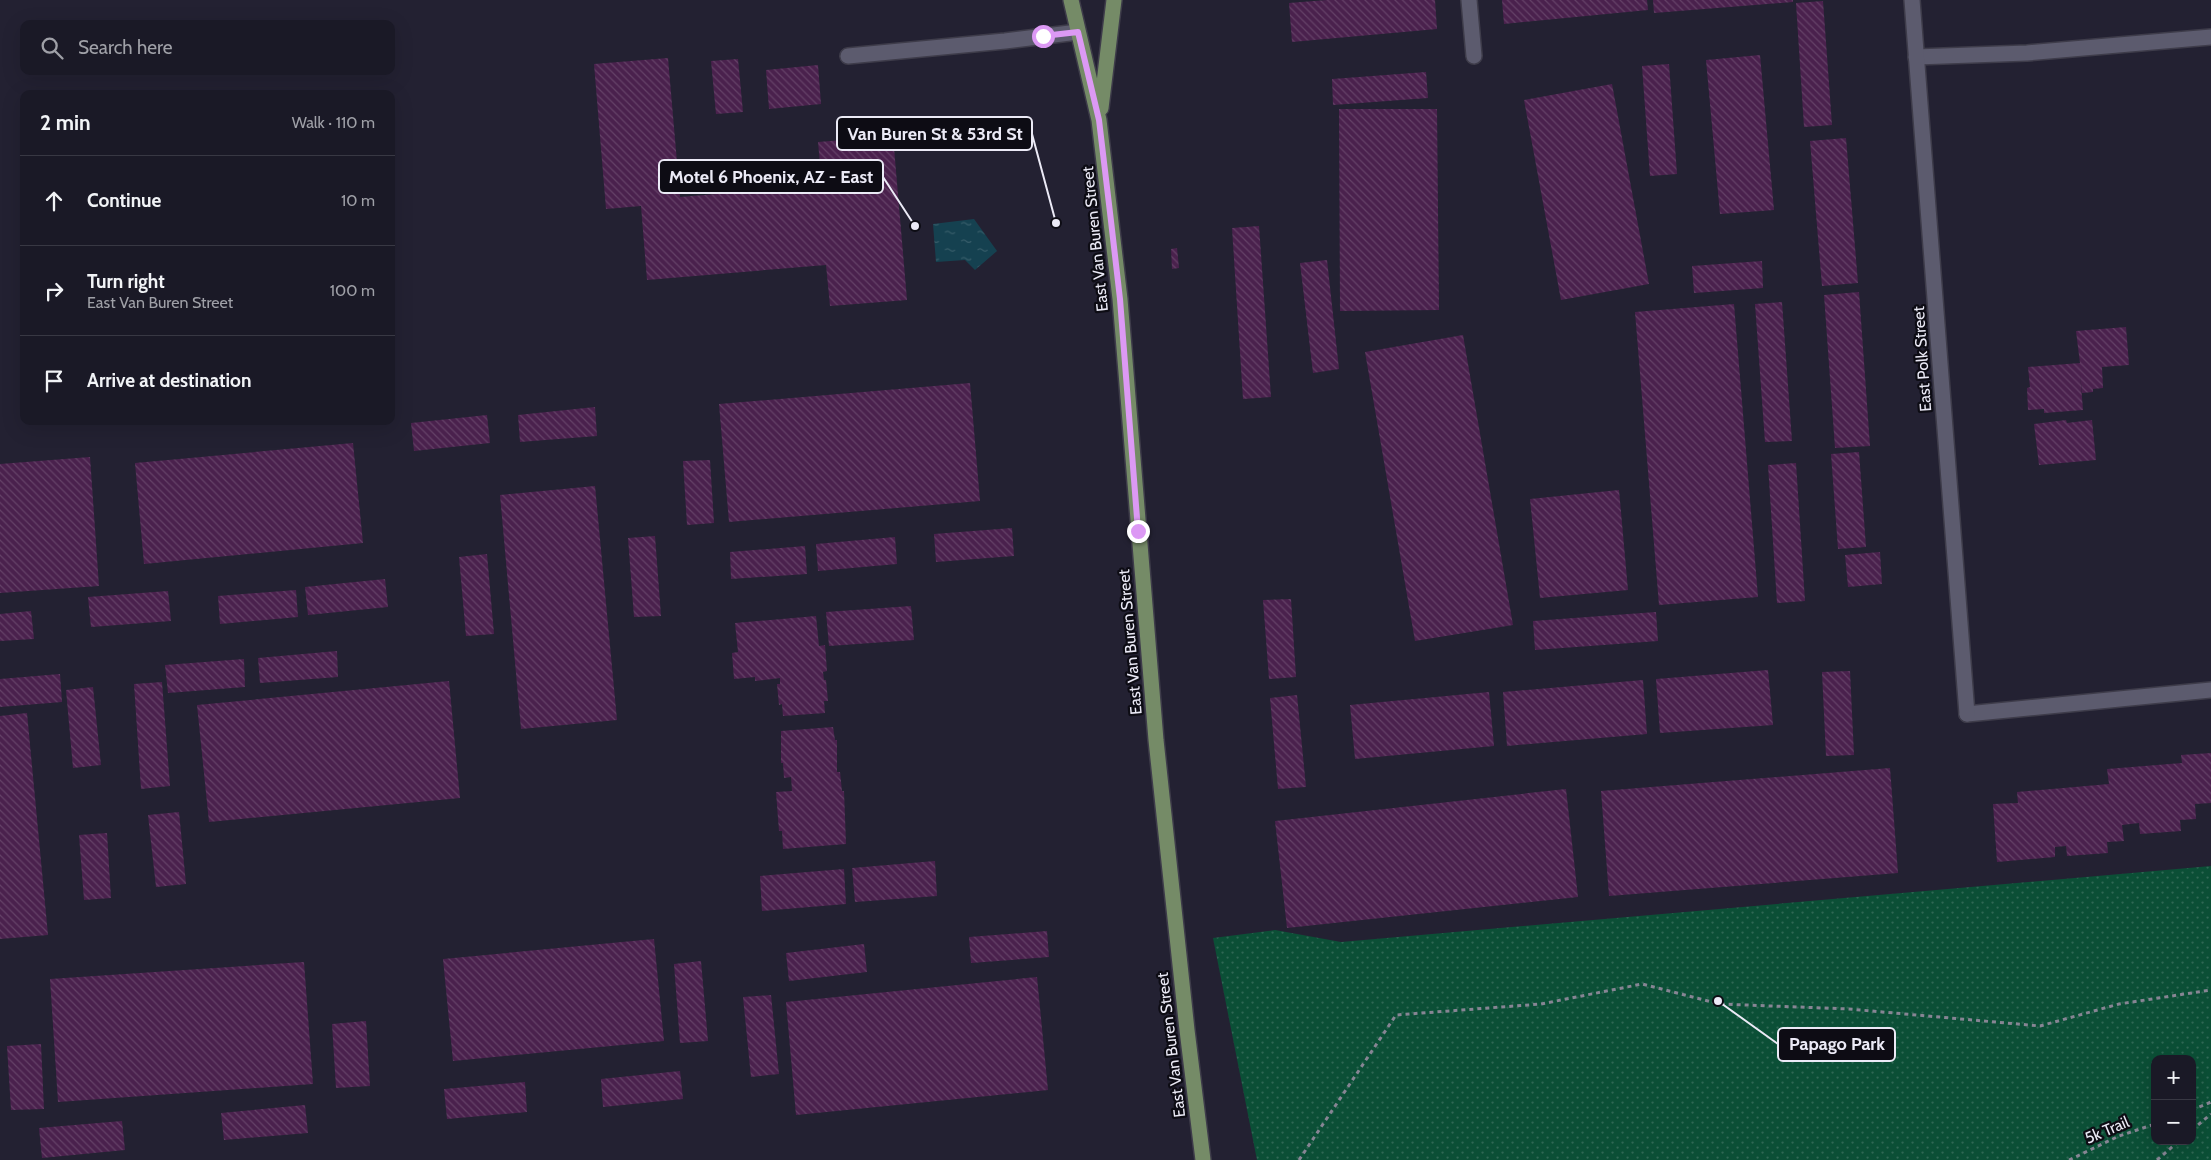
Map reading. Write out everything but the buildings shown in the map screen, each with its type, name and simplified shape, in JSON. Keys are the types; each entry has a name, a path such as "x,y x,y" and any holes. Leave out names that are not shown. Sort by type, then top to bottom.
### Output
{"main road":[{"name":"East Van Buren Street","path":"1071,0 1099,120 1120,299 1156,740 1203,1160"},
{"name":"East Van Buren Street","path":"1099,120 1114,0"}],"street":[{"path":"1469,0 1474,56"},
{"name":"East Polk Street","path":"1912,0 1968,714 2211,690"},
{"path":"848,56 1005,42 1078,32"},
{"path":"1916,57 2027,53 2211,37"}],"path":[{"path":"1299,1160 1396,1014 1541,1004 1642,984 1720,1004 1849,1009 2040,1026 2119,1004 2211,990"},
{"path":"2196,1108 2211,1102"},
{"path":"2196,1127 2211,1114"},
{"name":"5k Trail","path":"2070,1160 2119,1136 2151,1125"},
{"path":"2157,1160 2174,1145"}],"green space":[{"path":"2211,866 2211,1160 1257,1160 1213,938 1275,930 1341,942"}],"water":[{"path":"974,219 997,251 975,270 965,260 936,262 933,224"}],"place":[{"name":"Van Buren St & 53rd St","path":"1056,223"},
{"name":"Motel 6 Phoenix, AZ - East","path":"915,226"},
{"name":"Papago Park","path":"1718,1001"}],"route":[{"path":"1043,36 1078,32 1099,120 1120,299 1138,531"}]}
